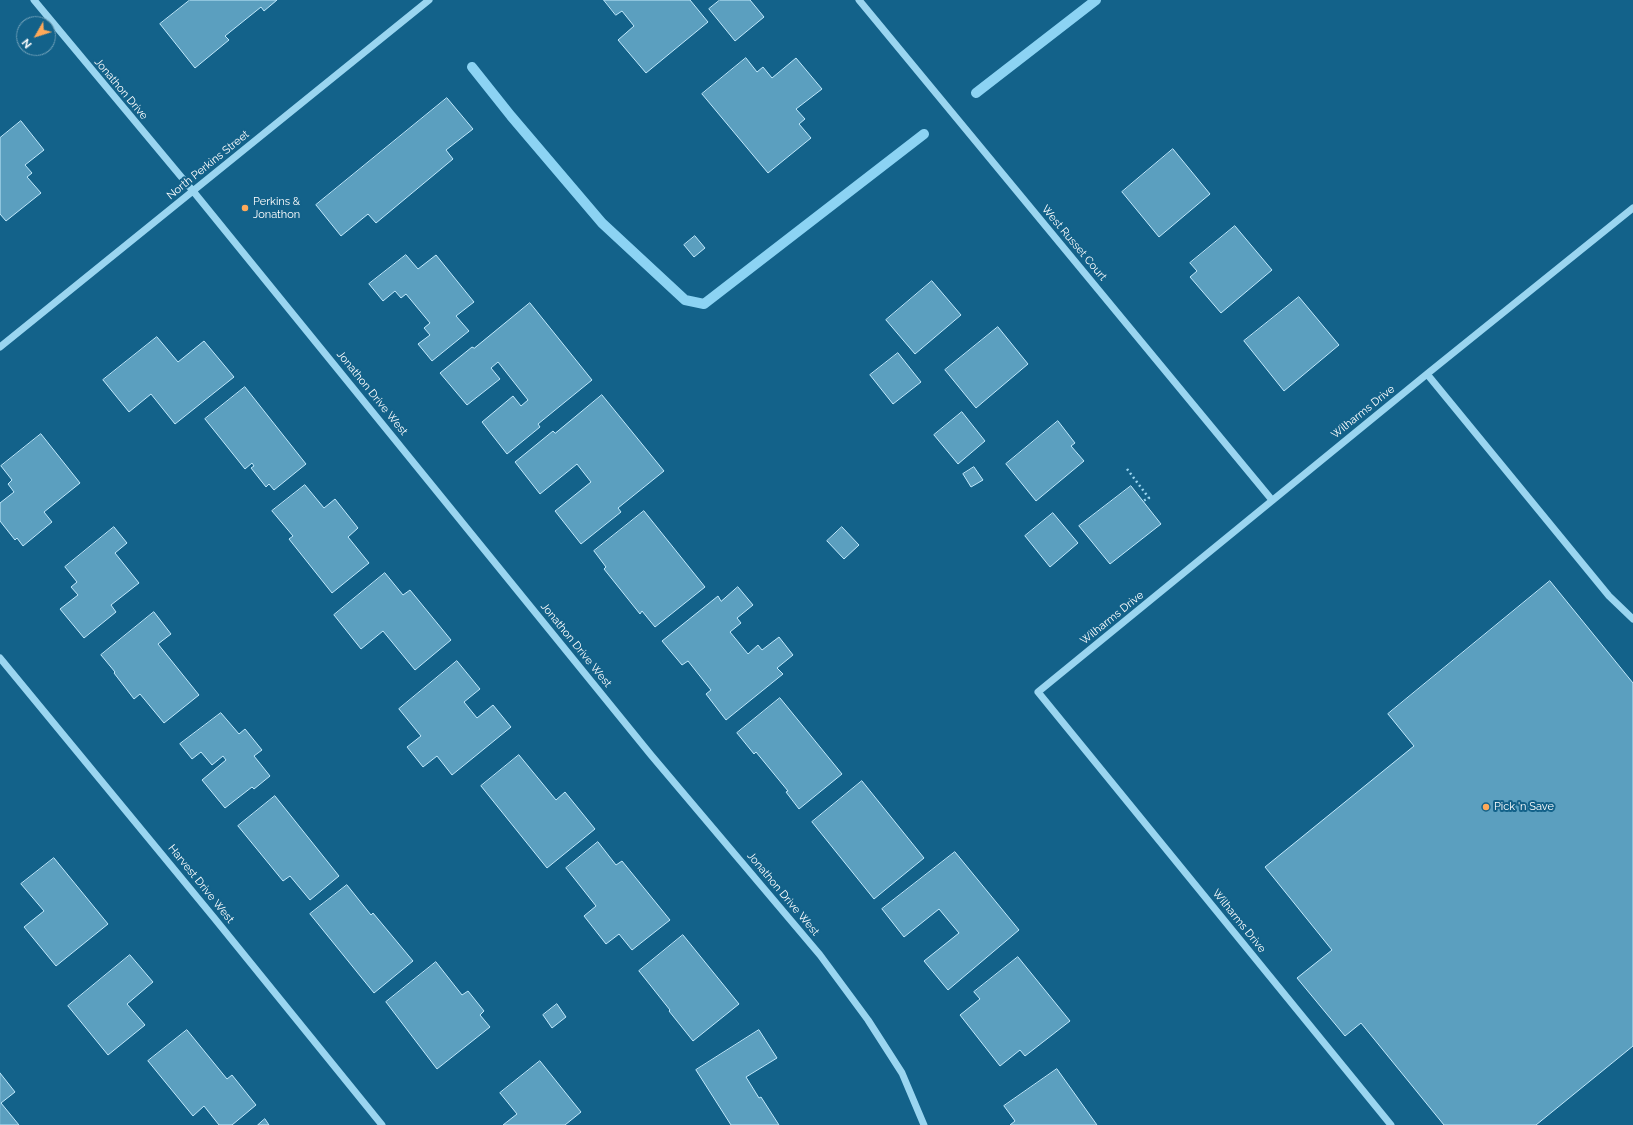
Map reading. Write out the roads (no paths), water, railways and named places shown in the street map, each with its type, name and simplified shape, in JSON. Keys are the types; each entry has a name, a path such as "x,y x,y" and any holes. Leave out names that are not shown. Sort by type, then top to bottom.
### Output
{"street":[{"name":"Jonathon Drive","path":"34,0 193,191"},
{"name":"North Perkins Street","path":"0,347 429,0"},
{"name":"West Russet Court","path":"859,0 1272,500"},
{"name":"Jonathon Drive West","path":"193,191 651,756 820,955 868,1020 902,1073 924,1125"},
{"name":"Wilharms Drive","path":"1391,1125 1038,692 1272,500 1633,208"},
{"path":"1427,374 1609,596 1633,619"},
{"name":"Harvest Drive West","path":"0,658 382,1125"}],"waterway":[{"path":"976,93 1096,0"},
{"path":"472,67 511,116 602,223 685,300 704,304 924,134"}],"place":[{"name":"Perkins & Jonathon","path":"245,208"},
{"name":"Pick 'n Save","path":"1486,807"}]}
